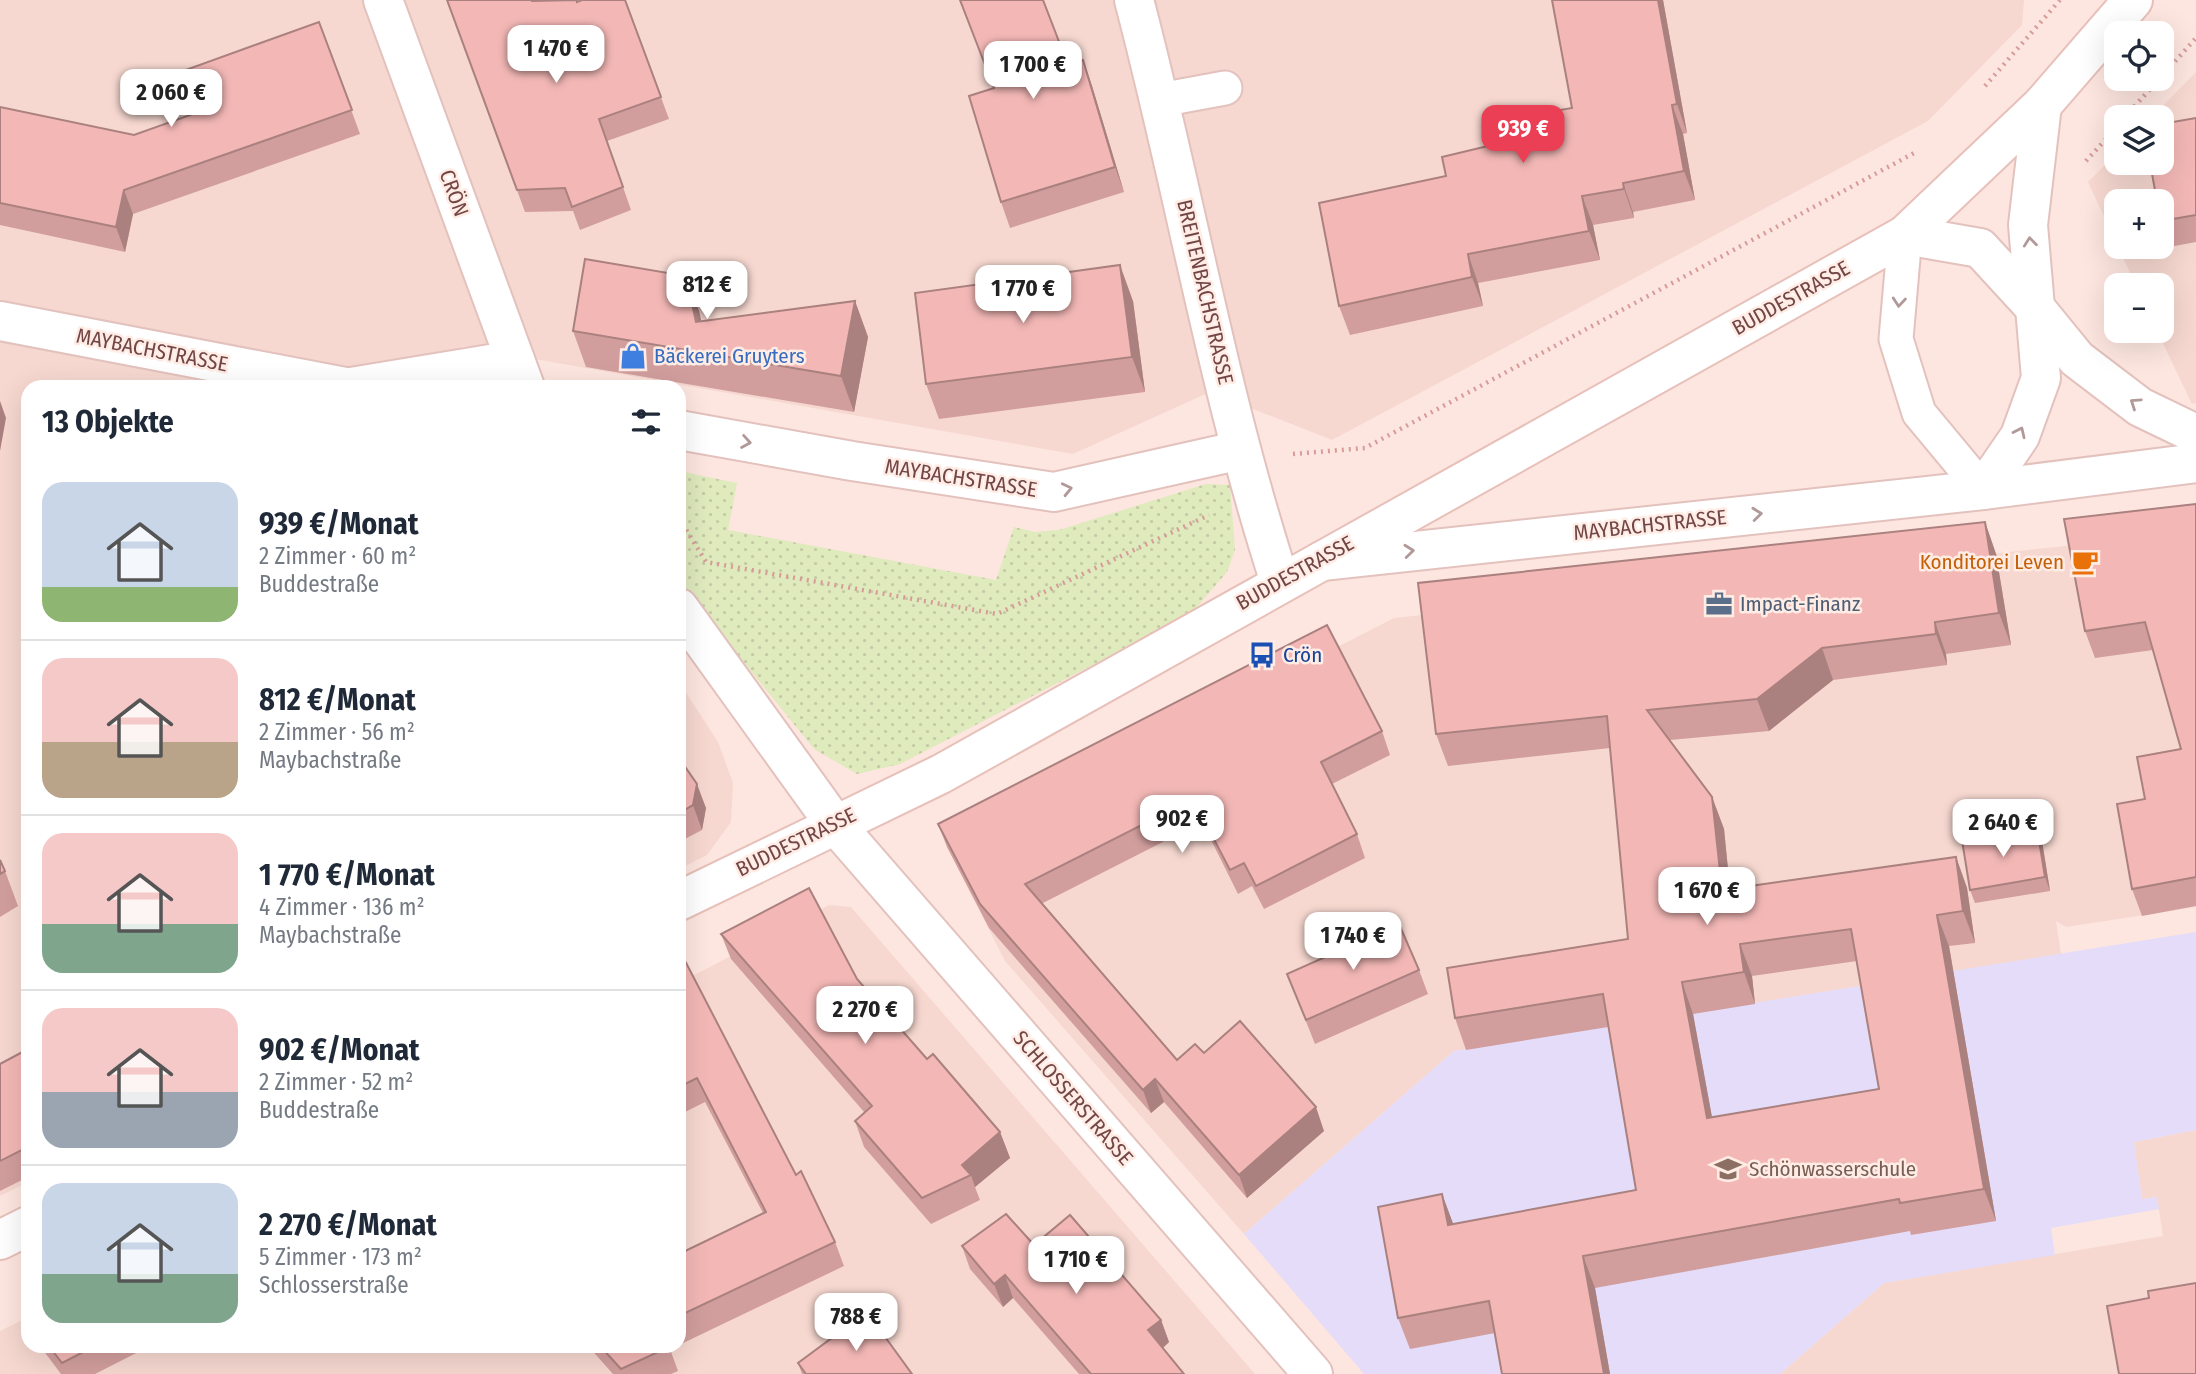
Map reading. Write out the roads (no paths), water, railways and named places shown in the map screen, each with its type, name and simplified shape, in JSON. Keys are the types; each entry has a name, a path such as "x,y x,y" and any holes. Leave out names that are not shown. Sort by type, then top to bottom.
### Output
{"street":[{"name":"CRÖN","path":"383,0 520,373"},
{"name":"BREITENBACHSTRASSE","path":"1133,0 1160,100 1241,450 1280,582"},
{"name":"BUDDESTRASSE","path":"686,897 834,823 941,774 1905,234 2042,105 2133,0"},
{"path":"1983,490 2020,436 2041,378 2028,225 2042,105"},
{"path":"1905,234 1980,248 2037,310 2077,359 2140,407 2196,434"},
{"name":"MAYBACHSTRASSE","path":"0,321 308,380"},
{"path":"436,380 520,373"},
{"name":"MAYBACHSTRASSE","path":"686,431 1054,492 1241,450"},
{"name":"MAYBACHSTRASSE","path":"1317,561 1983,490 2196,463"},
{"path":"686,618 834,823"},
{"name":"SCHLOSSERSTRASSE","path":"834,823 1313,1374"},
{"path":"0,1240 21,1230"}],"lane":[{"path":"1160,100 1225,88"},
{"path":"1905,234 1896,339 1899,351 1919,413 1983,490"}],"place":[{"name":"Bäckerei Gruyters","path":"633,356"},
{"name":"Konditorei Leven","path":"2085,562"},
{"name":"Impact-Finanz","path":"1719,604"},
{"name":"Crön","path":"1262,655"},
{"name":"Schönwasserschule","path":"1728,1169"}]}
